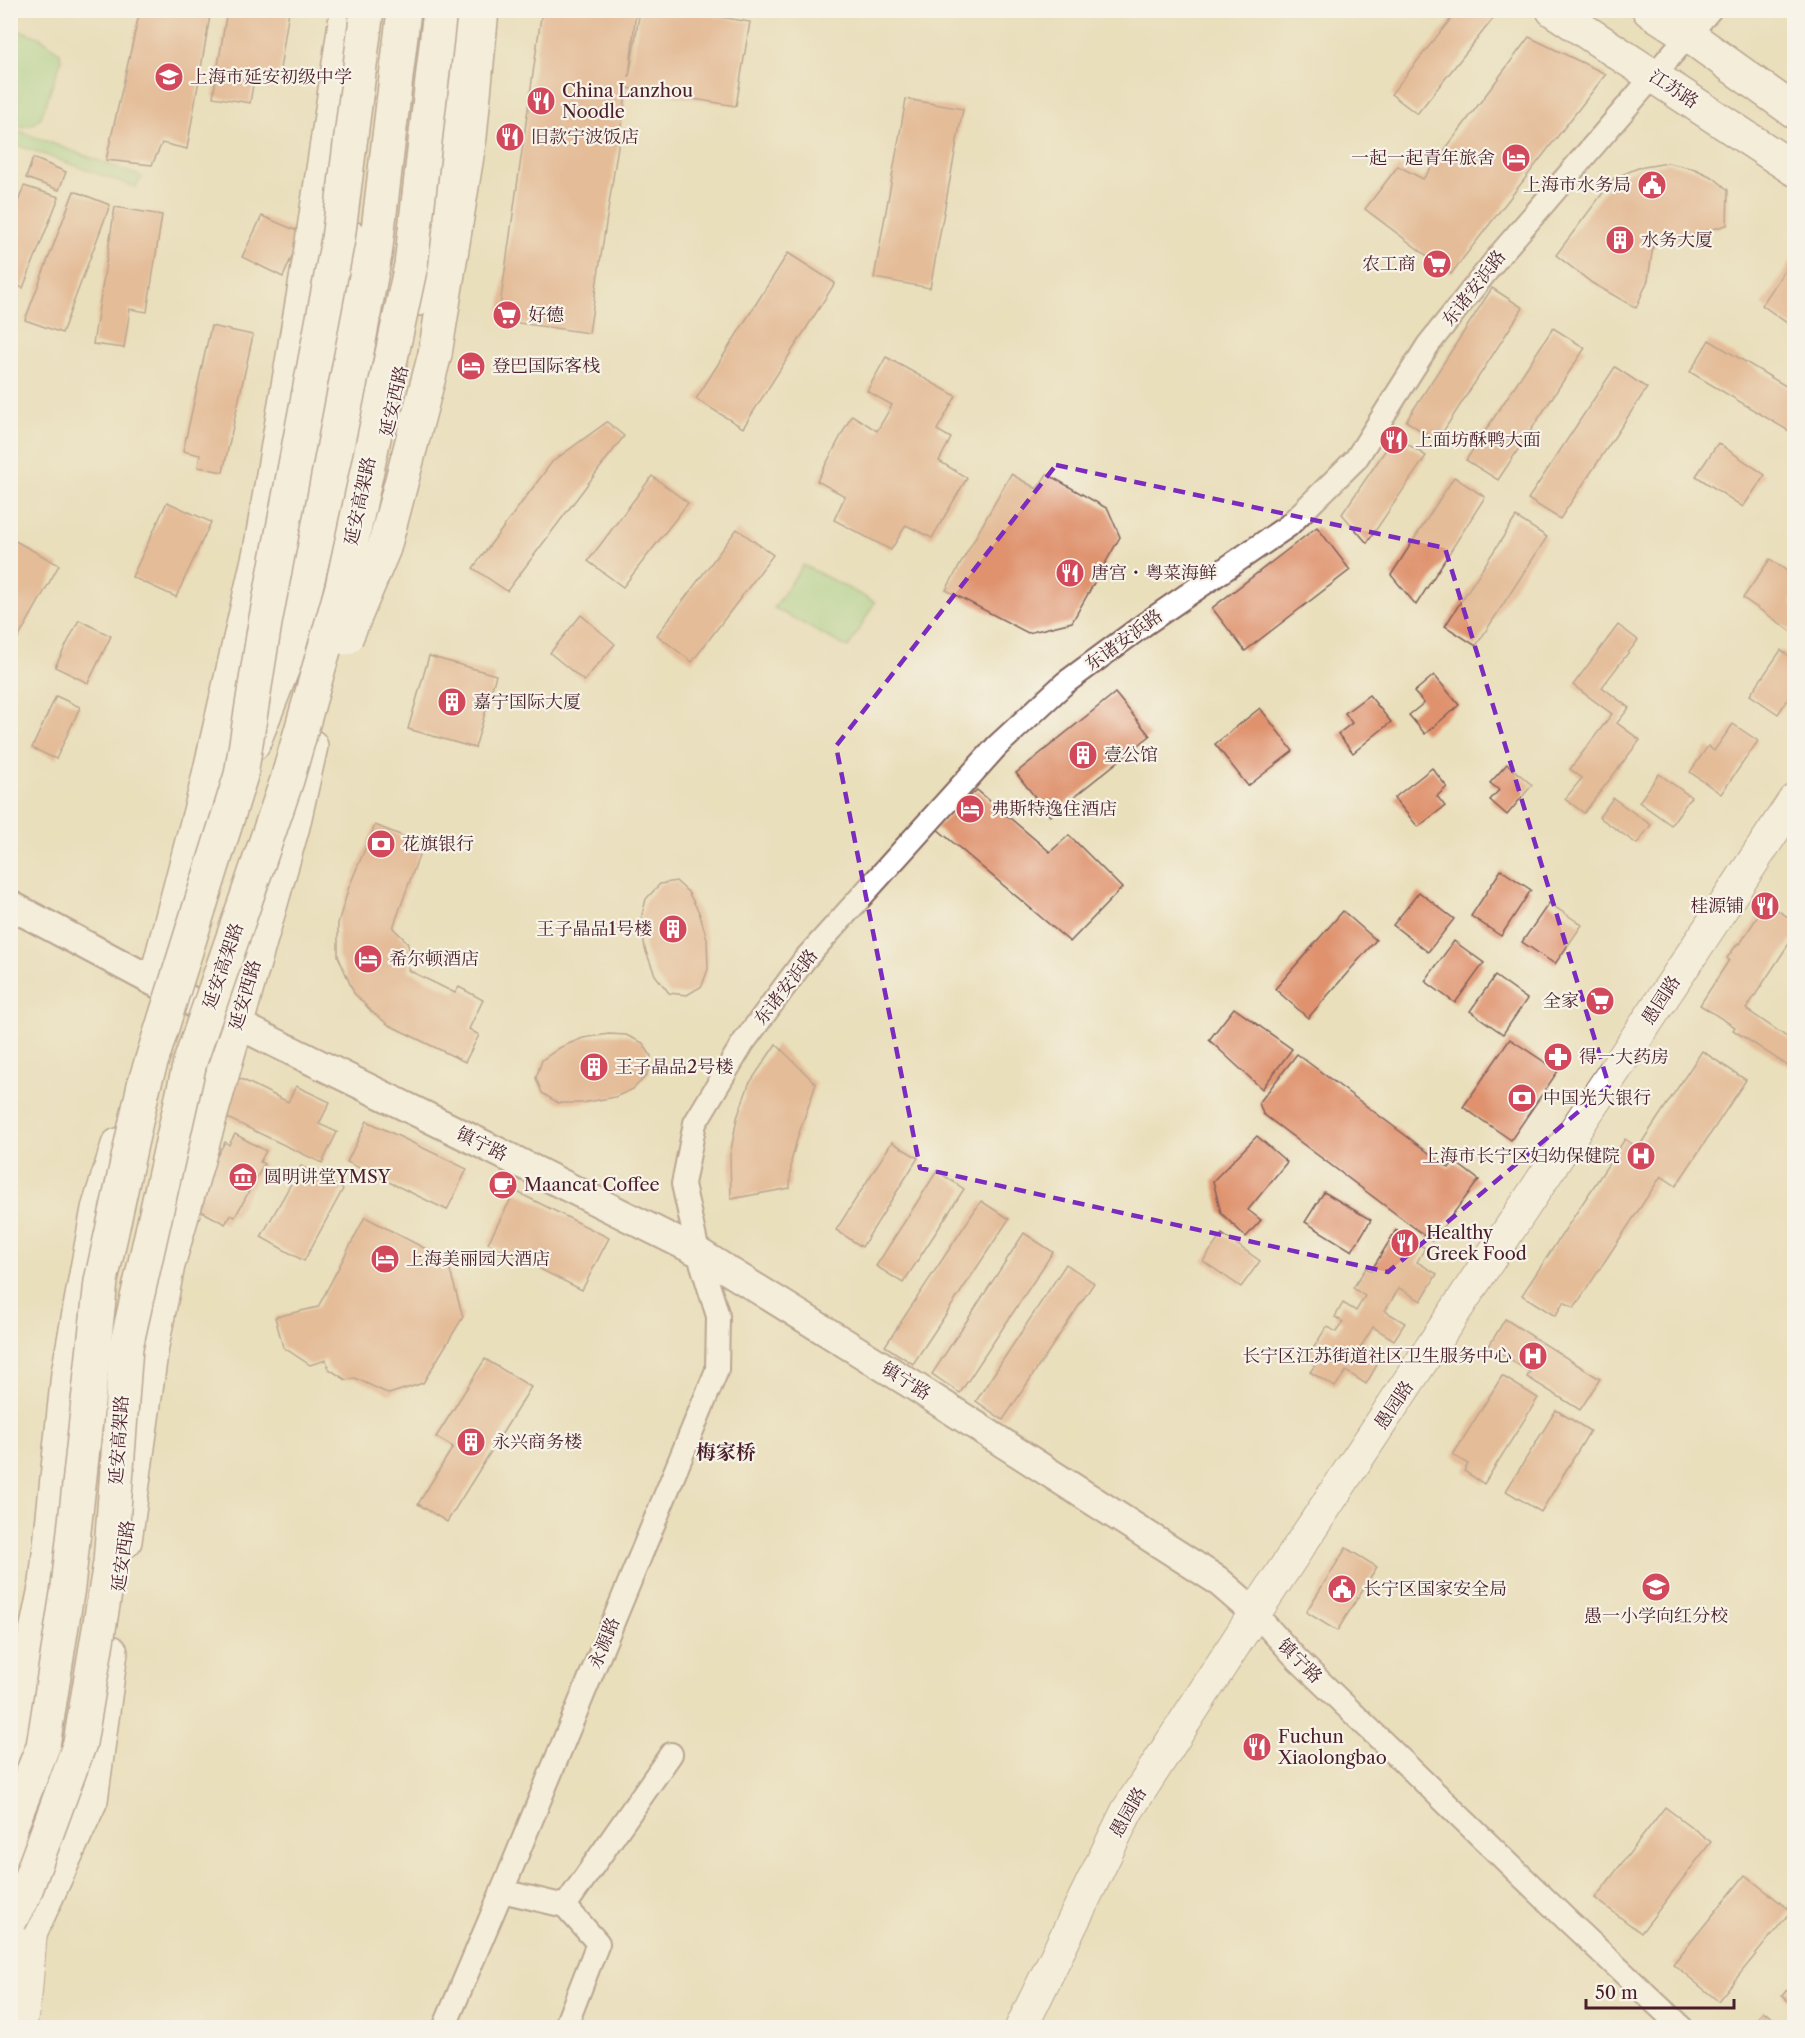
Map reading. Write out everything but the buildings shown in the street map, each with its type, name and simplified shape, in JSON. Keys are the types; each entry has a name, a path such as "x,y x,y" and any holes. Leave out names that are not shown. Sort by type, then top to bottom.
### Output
{"main road":[{"path":"167,989 159,967 205,792 260,551 347,10"},
{"path":"241,775 265,623 338,239 367,10"},
{"path":"10,1757 45,1583 68,1373 98,1209 264,693 333,394 378,10"},
{"name":"延安高架路","path":"10,1828 43,1746 68,1587 101,1281 144,1085 241,775 293,642 338,454 375,255 404,10"},
{"name":"延安高架路","path":"21,1926 24,1894 80,1743 110,1563 126,1347 190,1062 287,780 342,586 411,265 440,10"},
{"name":"延安西路","path":"10,1970 21,1926 90,1800 152,1346 168,1265 292,826 438,218 463,10"},
{"path":"287,780 384,548 435,354 470,137 482,10"},
{"name":"江苏路","path":"1552,10 1794,169"},
{"path":"1649,10 1794,111"},
{"path":"296,337 339,342"},
{"path":"269,496 308,506"},
{"name":"愚园路","path":"1021,2028 1127,1811 1255,1613 1794,800"},
{"path":"10,1817 26,1992 20,2028"}],"street":[{"name":"东诸安浜路","path":"698,1252 683,1184 694,1123 743,1043 806,959 997,746 1065,683 1145,624 1288,526 1356,459 1428,345 1502,252 1710,10"},
{"name":"镇宁路","path":"10,905 237,1025 698,1252 911,1384 1217,1580 1255,1613 1296,1658 1682,2028"},
{"name":"永源路","path":"444,2028 717,1370 718,1316 698,1252"},
{"path":"565,1906 671,1754"},
{"path":"502,1891 565,1906 598,1943 565,2028"}],"highlighted area":[{"path":"1056,465 1445,548 1609,1086 1388,1272 920,1168 836,746"}],"green space":[{"path":"11,27 41,38 60,53 61,61 41,117 27,126 11,124"},
{"path":"11,128 142,177 136,187 11,143"},
{"path":"803,565 875,602 848,648 774,608"}],"place":[{"name":"上海市延安初级中学","path":"169,77"},
{"name":"China Lanzhou Noodle","path":"541,101"},
{"name":"旧款宁波饭店","path":"510,137"},
{"name":"一起一起青年旅舍","path":"1516,158"},
{"name":"上海市水务局","path":"1652,185"},
{"name":"水务大厦","path":"1620,240"},
{"name":"农工商","path":"1437,264"},
{"name":"好德","path":"507,315"},
{"name":"登巴国际客栈","path":"471,366"},
{"name":"上面坊酥鸭大面","path":"1394,440"},
{"name":"唐宫・粤菜海鲜","path":"1070,573"},
{"name":"嘉宁国际大厦","path":"452,702"},
{"name":"壹公馆","path":"1083,755"},
{"name":"弗斯特逸住酒店","path":"970,809"},
{"name":"花旗银行","path":"381,844"},
{"name":"桂源铺","path":"1765,906"},
{"name":"王子晶品1号楼","path":"673,929"},
{"name":"希尔顿酒店","path":"368,959"},
{"name":"全家","path":"1600,1001"},
{"name":"得一大药房","path":"1558,1057"},
{"name":"王子晶品2号楼","path":"594,1067"},
{"name":"中国光大银行","path":"1522,1098"},
{"name":"上海市长宁区妇幼保健院","path":"1641,1156"},
{"name":"圆明讲堂YMSY","path":"243,1177"},
{"name":"Maancat Coffee","path":"503,1185"},
{"name":"Healthy Greek Food","path":"1405,1243"},
{"name":"上海美丽园大酒店","path":"385,1259"},
{"name":"长宁区江苏街道社区卫生服务中心","path":"1533,1356"},
{"name":"永兴商务楼","path":"471,1442"},
{"name":"愚一小学向红分校","path":"1656,1587"},
{"name":"长宁区国家安全局","path":"1342,1589"},
{"name":"Fuchun Xiaolongbao","path":"1257,1747"}],"district":[{"name":"梅家桥","path":"726,1452"}]}
